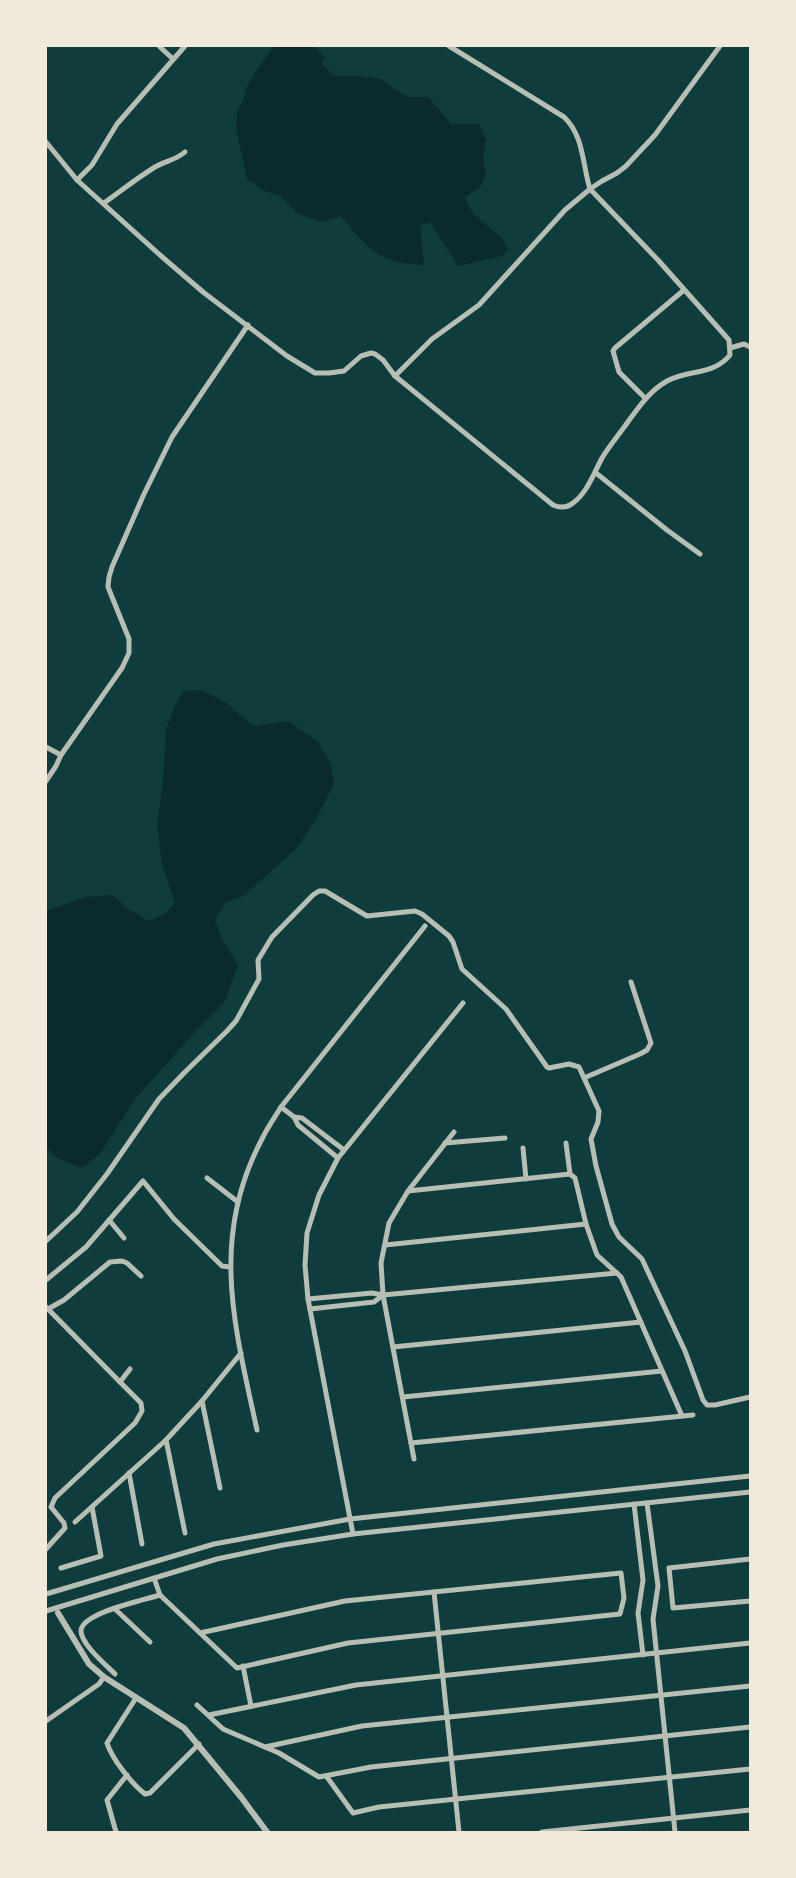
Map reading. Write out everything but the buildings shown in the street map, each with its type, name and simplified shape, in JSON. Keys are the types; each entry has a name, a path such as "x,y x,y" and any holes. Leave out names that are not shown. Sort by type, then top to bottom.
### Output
{"street":[{"path":"159,46 173,59"},
{"path":"77,180 97,158 108,135 185,46"},
{"path":"46,142 77,180 160,255 203,292 287,356 314,373 344,371 361,356 375,354 395,376 553,505 563,507 573,503 596,473 611,445 645,398 668,380 719,366 730,355 729,340 590,189 578,136 573,126 564,117 449,46"},
{"path":"395,376 432,339 478,305 548,227 590,189 621,171 655,135 720,46"},
{"path":"104,203 151,170 185,152"},
{"path":"645,398 619,372 613,351 684,290"},
{"path":"46,781 122,668 129,653 129,639 108,587 109,577 144,494 172,437 248,326"},
{"path":"730,348 744,344 751,347"},
{"path":"596,473 700,554"},
{"path":"46,747 61,755"},
{"path":"46,1241 77,1212 159,1099 236,1021 259,979 258,960 272,937 313,895 325,891 367,916 415,911 422,914 449,936 461,969 506,1009 547,1067 573,1064 579,1068 599,1111 591,1139 612,1224 618,1237 642,1259 685,1351 703,1400 707,1405 715,1405 751,1397"},
{"path":"257,1430 235,1325 230,1267 238,1202 247,1171 261,1139 281,1107 425,926"},
{"path":"584,1078 640,1054 652,1044 631,982"},
{"path":"352,1534 308,1299 305,1265 307,1233 319,1195 338,1158 463,1003"},
{"path":"281,1107 338,1158"},
{"path":"294,1118 302,1118 344,1150"},
{"path":"310,1135 316,1128"},
{"path":"414,1459 383,1295 381,1263 389,1223 408,1191 454,1132"},
{"path":"317,1140 322,1133"},
{"path":"445,1143 505,1138"},
{"path":"566,1143 570,1174 575,1178 597,1255 621,1277 682,1416"},
{"path":"523,1148 526,1179"},
{"path":"408,1191 570,1174"},
{"path":"207,1178 238,1202"},
{"path":"46,1280 86,1247 143,1181 174,1219 222,1266 230,1267"},
{"path":"109,1220 124,1238"},
{"path":"385,1245 586,1224"},
{"path":"46,1549 65,1528 64,1523 52,1511 55,1498 135,1423 142,1411 141,1403 47,1308 64,1300 110,1262 127,1262 141,1276"},
{"path":"308,1299 372,1293 383,1295 617,1273"},
{"path":"310,1308 374,1302 383,1295"},
{"path":"340,1296 341,1305"},
{"path":"393,1347 641,1322"},
{"path":"75,1522 166,1440 241,1353"},
{"path":"120,1382 130,1369"},
{"path":"403,1397 662,1371"},
{"path":"202,1401 220,1488"},
{"path":"411,1443 693,1415"},
{"path":"166,1440 185,1534"},
{"path":"130,1473 142,1544"},
{"path":"46,1594 214,1544 350,1519 751,1476"},
{"path":"716,1480 718,1495"},
{"path":"46,1611 217,1559 352,1534 751,1492"},
{"path":"647,1503 658,1586 653,1619 675,1832"},
{"path":"634,1504 643,1580 638,1614 643,1655"},
{"path":"61,1568 101,1556 92,1507"},
{"path":"214,1544 217,1559"},
{"path":"751,1559 669,1568 673,1608 751,1601"},
{"path":"153,1578 160,1595 200,1633 237,1668 348,1643 620,1614 624,1598 621,1573 345,1601 200,1633"},
{"path":"434,1592 459,1832"},
{"path":"115,1674 92,1652 81,1632 82,1627 93,1615 160,1595"},
{"path":"115,1609 150,1642"},
{"path":"58,1613 89,1664 104,1678 184,1728 267,1832"},
{"path":"209,1715 356,1685 751,1643"},
{"path":"243,1667 251,1706"},
{"path":"46,1721 104,1678"},
{"path":"265,1747 362,1726 751,1686"},
{"path":"136,1698 107,1743 114,1758 139,1790 145,1794 150,1793 199,1744"},
{"path":"197,1705 223,1729 279,1753 319,1777 371,1767 751,1727"},
{"path":"327,1777 353,1813 379,1807 751,1769"},
{"path":"116,1832 107,1800 127,1774"},
{"path":"542,1832 751,1810"}],"water":[{"path":"274,46 314,46 325,57 321,64 335,76 381,79 407,97 428,97 451,124 479,124 486,139 483,158 486,173 480,188 465,197 473,213 500,237 508,250 502,256 458,266 430,222 420,226 424,265 396,261 385,258 367,246 341,216 322,222 298,214 280,196 262,190 247,179 236,129 237,111 246,88"},
{"path":"201,690 225,702 253,726 289,721 319,743 331,764 334,784 316,819 295,850 243,896 225,903 215,920 223,941 238,965 224,1003 136,1098 99,1155 82,1168 57,1158 46,1147 46,911 86,897 112,895 149,921 166,913 175,903 162,865 157,826 166,730 175,705 184,691"}]}
